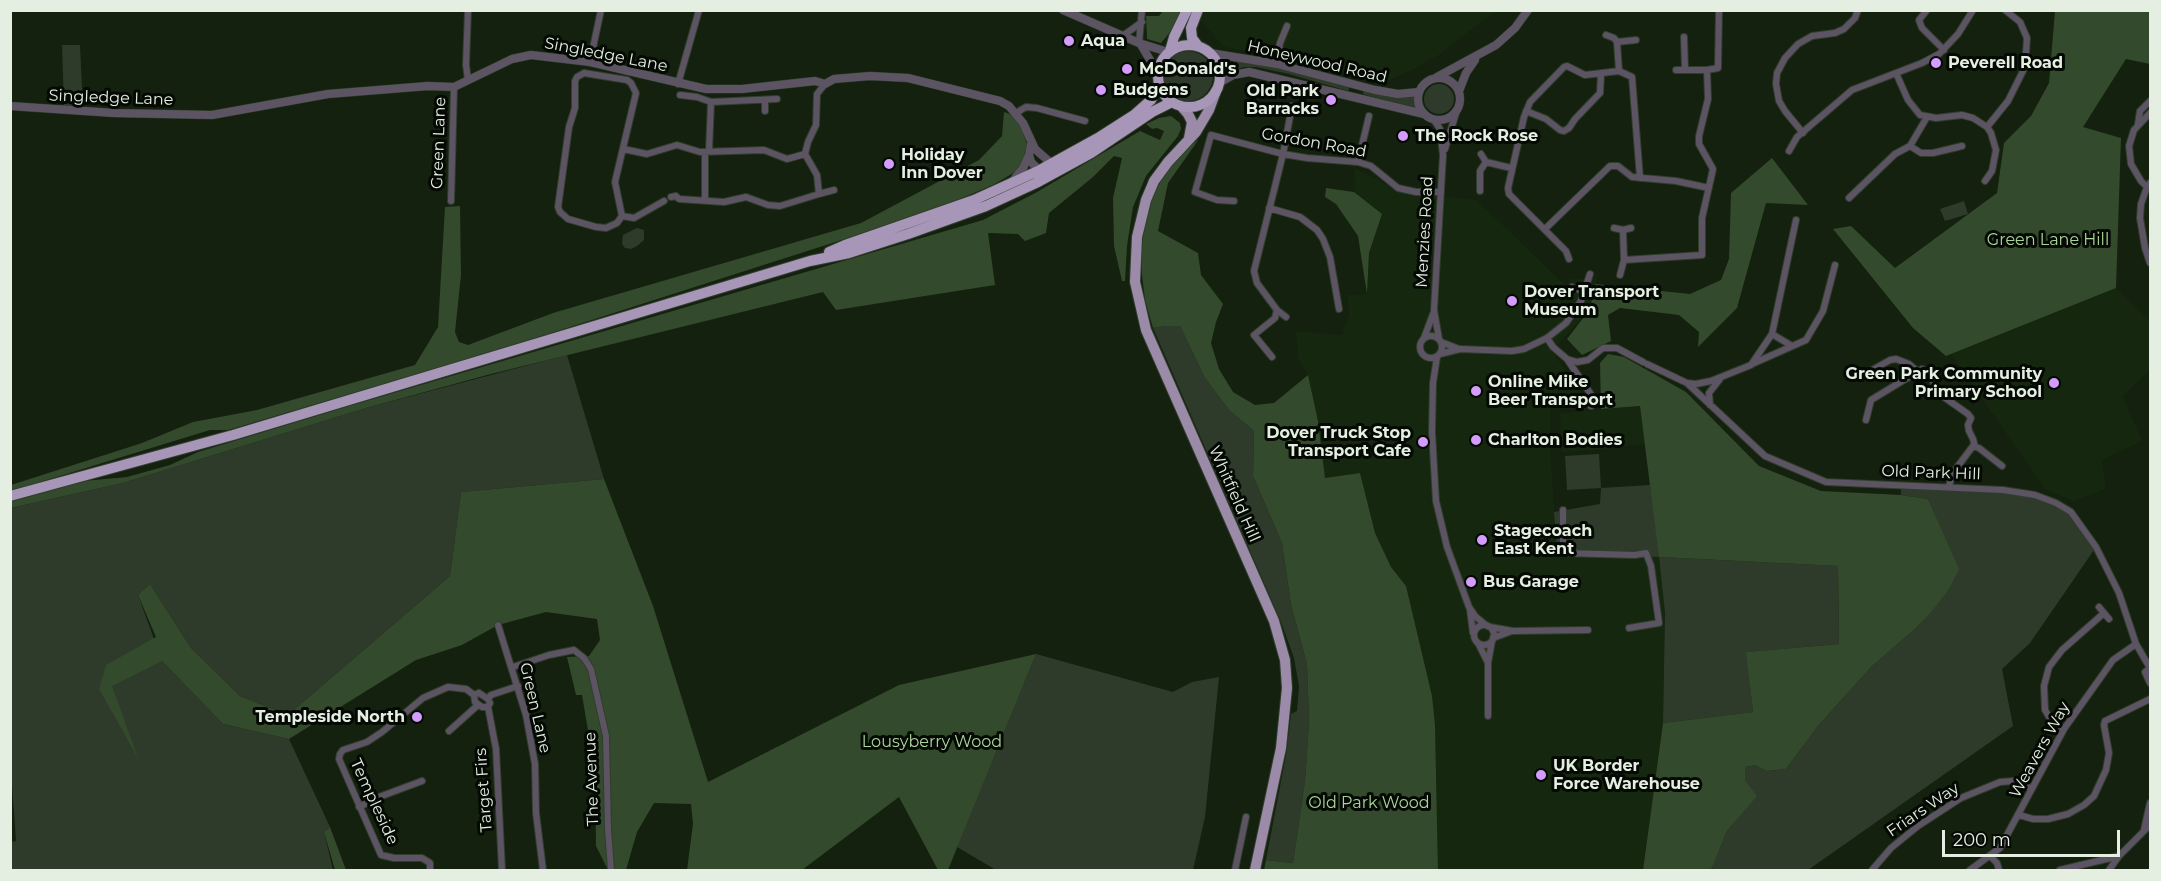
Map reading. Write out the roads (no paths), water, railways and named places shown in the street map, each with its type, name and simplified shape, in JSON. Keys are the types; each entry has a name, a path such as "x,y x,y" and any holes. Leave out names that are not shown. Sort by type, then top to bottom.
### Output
{"highway":[{"path":"810,261 845,244 928,218 1040,170 1056,167 1114,139 1152,111 1177,105 1192,107 1202,105 1210,99 1218,87 1218,67 1210,53 1198,46 1192,38 1190,16"},
{"path":"10,496 225,438 810,261 849,253 934,225 1011,195 1140,110 1151,100 1158,81 1160,63 1190,16"},
{"path":"1169,52 1184,45 1198,46"},
{"path":"1158,81 1165,97 1177,105"}],"main road":[{"name":"Whitfield Hill","path":"1218,87 1196,132 1154,181 1146,200 1137,237 1135,282 1146,330 1274,621 1284,660 1287,688 1281,748 1255,870"},
{"path":"1177,105 1188,114 1192,122 1190,136 1185,143"}],"street":[{"path":"468,10 466,65 468,80"},
{"path":"590,62 601,10"},
{"path":"678,84 699,10"},
{"path":"1063,10 1139,43 1169,52"},
{"path":"1142,10 1139,43 1150,60 1158,81"},
{"path":"1479,57 1466,73 1459,91 1461,102 1456,113 1446,120 1434,120 1424,114 1418,104 1419,92 1426,82 1479,57 1506,38 1528,10"},
{"path":"1676,70 1718,68 1719,10"},
{"path":"1803,133 1779,101 1776,86 1777,73 1785,58 1798,44 1812,36 1835,33 1844,28 1855,18 1858,10"},
{"path":"1927,10 1919,20 1922,28 1944,50"},
{"path":"1789,151 1797,137 1852,90 1922,63 1944,50 1958,34 1973,10"},
{"path":"1988,127 2008,101 2025,67 2027,38 2020,22 2005,10"},
{"path":"1124,35 1142,22"},
{"path":"1277,64 1280,43 1287,26"},
{"path":"1606,35 1617,42 1636,40"},
{"path":"1684,37 1685,69"},
{"path":"1617,42 1619,71"},
{"name":"Honeywood Road","path":"1210,53 1277,64 1376,90 1398,94 1419,92"},
{"name":"Singledge Lane","path":"10,106 114,113 212,115 328,94 428,86 454,87 512,59 531,55 590,62 706,89 815,81 825,84 834,79 870,76 908,78 1000,101 1016,113"},
{"path":"1569,259 1566,251 1509,194 1508,188 1511,168 1530,102 1564,67 1567,66 1585,75 1619,71 1632,77 1640,178"},
{"path":"1624,260 1702,255 1702,218 1713,169 1699,144 1708,99 1707,70"},
{"name":"Honeywood Road","path":"1218,87 1233,75 1250,72 1424,114"},
{"path":"589,73 623,78 631,82 635,88 636,99 615,182 622,216 617,223 611,226 596,227 568,219 558,207 569,127 575,108 575,81 580,75 589,73"},
{"path":"1896,73 1908,100 1920,115 1927,117 1962,115 1973,118 1988,127 1996,150 1992,171 1985,181"},
{"path":"1526,111 1546,119 1564,131 1600,93 1601,74"},
{"path":"1437,77 1448,79 1459,91"},
{"path":"819,194 817,176 805,154 816,125 817,94 825,84"},
{"name":"Green Lane","path":"451,201 454,87"},
{"path":"680,95 711,102 777,99"},
{"path":"765,100 765,111"},
{"path":"2138,124 2139,111 2151,101"},
{"path":"705,200 711,102"},
{"path":"1286,317 1277,310 1257,283 1254,271 1283,154 1292,106"},
{"path":"1056,167 1039,154 1031,144 1026,129 1016,113 1026,107 1037,108 1085,121"},
{"name":"Menzies Road","path":"1443,155 1456,113"},
{"path":"2151,113 2138,124 2129,146 2135,173 2149,185 2141,204 2140,218 2145,248 2151,263"},
{"path":"1358,162 1369,116"},
{"path":"1849,198 1895,154 1910,146 1927,117"},
{"name":"Menzies Road","path":"1434,120 1440,129 1443,155 1434,310 1440,340"},
{"name":"Gordon Road","path":"1234,201 1216,200 1195,192 1211,135 1283,154 1358,162 1371,166 1398,188 1416,192 1440,192"},
{"path":"1009,185 1019,174 1029,155 1031,144"},
{"path":"623,149 647,154 677,145 707,152 764,150 787,159 805,154"},
{"path":"1910,146 1921,153 1933,153 1962,146"},
{"path":"1481,154 1486,162 1511,168"},
{"path":"1029,155 1031,162 1040,170"},
{"path":"1480,191 1480,171 1486,162"},
{"path":"1545,229 1606,168 1616,165 1628,176 1658,178 1692,188 1709,188"},
{"path":"622,216 634,218 668,199 724,202 746,197 768,205 780,206 834,190"},
{"path":"1269,208 1300,217 1317,230 1330,257 1339,309"},
{"path":"1751,365 1772,334 1796,220"},
{"path":"1614,228 1627,229 1620,275"},
{"path":"1687,383 1711,381 1806,340 1823,311 1835,266"},
{"path":"1423,355 1428,358 1460,349 1512,351 1524,349 1547,338 1566,323 1581,301 1590,274"},
{"path":"1572,287 1585,291"},
{"path":"1272,357 1254,335 1275,318 1277,310"},
{"name":"Menzies Road","path":"1424,338 1434,310"},
{"path":"1772,334 1792,346"},
{"path":"1433,382 1428,363 1420,347 1424,338 1430,336 1460,349"},
{"path":"1547,338 1553,347 1567,359 1592,396 1591,406"},
{"path":"1440,340 1442,348 1433,382 1432,448 1436,501 1447,547 1469,607 1476,641"},
{"name":"Old Park Hill","path":"1567,359 1576,362 1588,360 1603,348 1617,348 1687,383 1764,456 1826,482 2003,489 2035,495 2056,503 2071,512 2096,547 2119,593 2136,644 2151,668"},
{"path":"1867,373 1896,359 1909,364 1917,371"},
{"path":"1866,420 1871,400 1922,369 1931,376 1936,390 1971,418 1968,425 1975,447 2002,466"},
{"path":"1710,405 1709,393 1716,382 1726,375"},
{"path":"1949,488 1952,474 1965,454 1973,446 1975,447"},
{"path":"1563,510 1563,553 1635,555 1647,553 1659,623 1629,628"},
{"path":"1469,607 1475,616 1493,632 1488,663 1488,717"},
{"path":"2064,729 2051,720 2045,710 2044,686 2049,667 2062,650 2107,616 2099,607"},
{"name":"Green Lane","path":"498,625 526,715 535,764 536,813 543,870"},
{"path":"1488,663 1476,641 1474,632 1478,627 1488,626 1513,631 1588,630"},
{"path":"1476,641 1487,645 1513,631"},
{"name":"Weavers Way","path":"1970,870 1991,857 2005,842 2064,729 2113,660 2136,644"},
{"name":"The Avenue","path":"513,668 549,655 574,650 584,658 591,669 606,736 611,870"},
{"path":"2151,668 2145,672 2151,683"},
{"path":"488,707 478,705 474,695 480,693 488,699 491,695 518,686"},
{"name":"Templeside","path":"430,870 429,863 422,858 386,858 381,855 339,759 343,750 367,742 423,698 448,687 466,689 474,695"},
{"name":"Target Firs","path":"488,699 496,749 502,870"},
{"path":"2019,815 2033,819 2048,819 2068,814 2084,805 2094,796 2106,770 2109,753 2105,721 2151,699"},
{"path":"450,731 478,705"},
{"path":"359,807 422,781"},
{"name":"Friars Way","path":"1872,870 1891,848 1918,826 1961,798 2000,782 2014,781 2032,789"},
{"path":"2143,831 2151,803"},
{"path":"1235,870 1246,817"},
{"path":"2109,870 2119,856 2151,825"},
{"path":"2060,870 2119,856"},
{"path":"1991,857 1999,870"}],"place":[{"name":"Aqua","path":"1069,41"},
{"name":"Peverell Road","path":"1936,63"},
{"name":"McDonald's","path":"1127,69"},
{"name":"Budgens","path":"1101,90"},
{"name":"Old Park Barracks","path":"1331,100"},
{"name":"The Rock Rose","path":"1403,136"},
{"name":"Holiday Inn Dover","path":"889,164"},
{"name":"Dover Transport Museum","path":"1512,301"},
{"name":"Green Park Community Primary School","path":"2054,383"},
{"name":"Online Mike Beer Transport","path":"1476,391"},
{"name":"Charlton Bodies","path":"1476,440"},
{"name":"Dover Truck Stop Transport Cafe","path":"1423,442"},
{"name":"Stagecoach East Kent","path":"1482,540"},
{"name":"Bus Garage","path":"1471,582"},
{"name":"Templeside North","path":"417,717"},
{"name":"UK Border Force Warehouse","path":"1541,775"}],"park label":[{"name":"Green Lane Hill","path":"2048,240"},
{"name":"Lousyberry Wood","path":"932,742"},
{"name":"Old Park Wood","path":"1369,803"}]}
